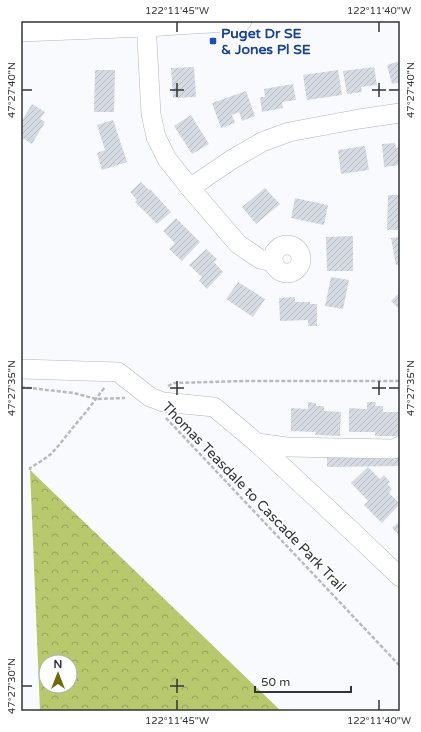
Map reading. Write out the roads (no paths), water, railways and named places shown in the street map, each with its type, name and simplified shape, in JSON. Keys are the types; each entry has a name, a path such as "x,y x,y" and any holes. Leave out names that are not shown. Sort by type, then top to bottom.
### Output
{"street":[{"path":"21,32 146,24 242,21"},
{"path":"146,24 151,114 156,137 167,159 238,244 260,259 273,262"},
{"path":"190,188 231,160 262,142 289,132 400,113"},
{"path":"21,369 118,372 150,397 163,402 214,407 257,443 400,577"},
{"path":"257,443 287,447 394,449 400,446"}],"place":[{"name":"Puget Dr SE & Jones Pl SE","path":"213,41"}]}
